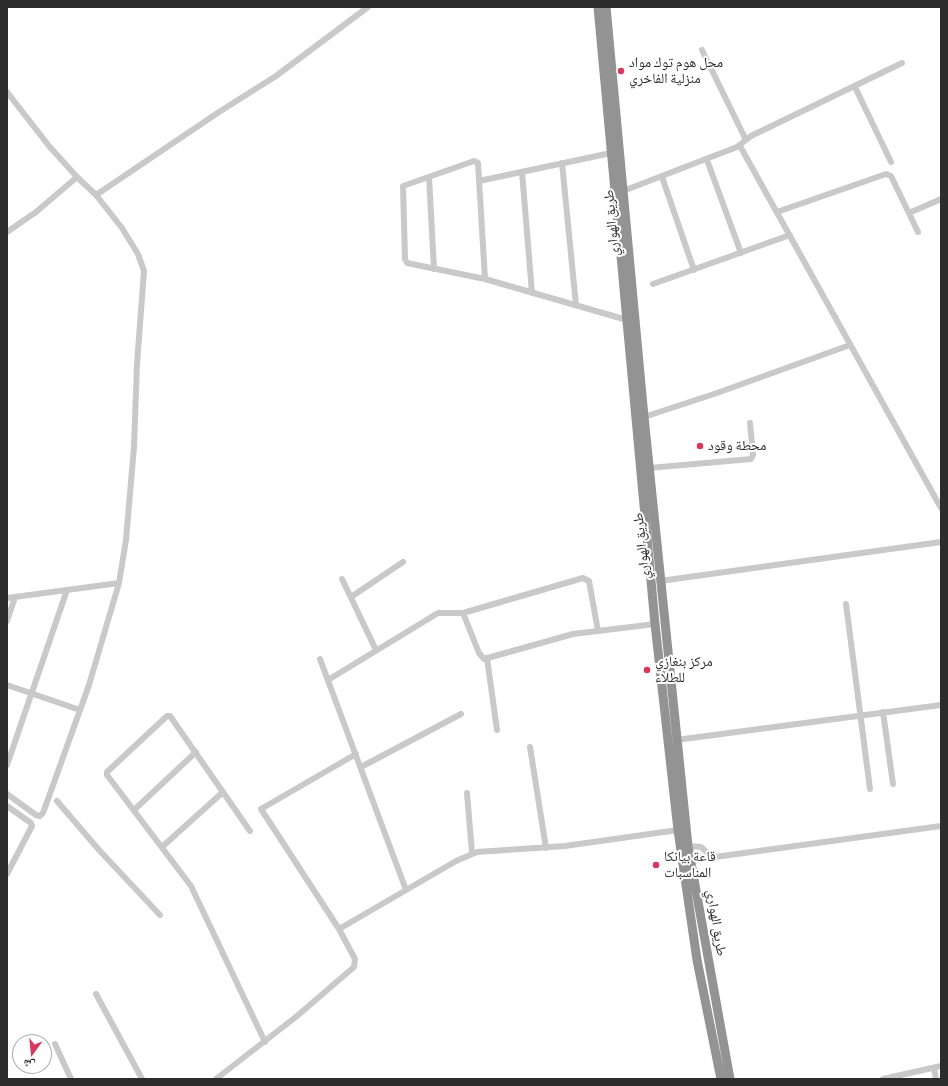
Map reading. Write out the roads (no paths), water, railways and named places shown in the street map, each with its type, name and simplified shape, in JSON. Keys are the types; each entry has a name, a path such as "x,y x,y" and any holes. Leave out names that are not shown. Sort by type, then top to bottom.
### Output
{"highway":[{"name":"طريق الهواري","path":"598,7 609,76 623,191 660,581 688,846 689,874 697,960 721,1079"},
{"name":"طريق الهواري","path":"606,7 611,153 655,624 678,830 689,874 730,1079"},
{"path":"714,1079 716,1059"}],"street":[{"path":"96,195 219,112 276,76 368,7"},
{"path":"702,50 746,140"},
{"path":"623,191 707,160 740,146 746,140 902,63"},
{"path":"855,86 891,162"},
{"path":"7,92 49,146 77,177 96,195 122,228 138,254 144,271 137,364 134,447 126,540 119,583 80,710 43,814 40,816 36,815 7,794"},
{"path":"740,146 941,508"},
{"path":"480,181 611,153"},
{"path":"707,160 741,253"},
{"path":"485,280 479,165 476,162 402,187 405,259 409,264 485,280 627,320"},
{"path":"562,163 576,305"},
{"path":"522,172 532,293"},
{"path":"777,212 886,174 891,176 918,232"},
{"path":"7,232 36,212 77,177"},
{"path":"429,177 434,269"},
{"path":"662,177 694,270"},
{"path":"909,213 941,199"},
{"path":"653,284 790,235"},
{"path":"644,417 724,391 850,345"},
{"path":"649,468 751,459 753,455 750,423"},
{"path":"660,581 941,542"},
{"path":"351,597 403,562"},
{"path":"328,680 435,614 463,613 583,578 589,581 598,631"},
{"path":"342,579 376,650"},
{"path":"7,598 119,583"},
{"path":"7,765 67,590"},
{"path":"7,621 15,597"},
{"path":"846,604 870,789"},
{"path":"463,613 481,658 487,658 573,634 655,624"},
{"path":"487,658 497,730"},
{"path":"320,660 406,890"},
{"path":"7,685 80,710"},
{"path":"676,740 941,704"},
{"path":"883,712 893,784"},
{"path":"361,767 461,714"},
{"path":"250,831 172,717 167,716 107,772 107,775 191,886 265,1042"},
{"path":"530,747 546,848"},
{"path":"134,810 196,752"},
{"path":"216,1079 265,1042 351,970 355,959 339,930 260,809 356,754"},
{"path":"162,847 223,792"},
{"path":"467,793 472,854"},
{"path":"57,801 99,850 160,915"},
{"path":"7,806 31,823 32,826 7,872"},
{"path":"688,846 701,847 710,855 715,857 941,826"},
{"path":"339,930 456,861 472,854 546,848 678,830"},
{"path":"96,994 142,1079"},
{"path":"55,1044 71,1079"},
{"path":"883,1079 941,1066"},
{"path":"934,1068 936,1079"}],"place":[{"name":"محل هوم توك مواد منزلية الفاخري","path":"621,71"},
{"name":"محطة وقود","path":"700,446"},
{"name":"مركز بنغازي للطلاء","path":"647,670"},
{"name":"قاعة بيانكا المناسبات","path":"656,865"}]}
